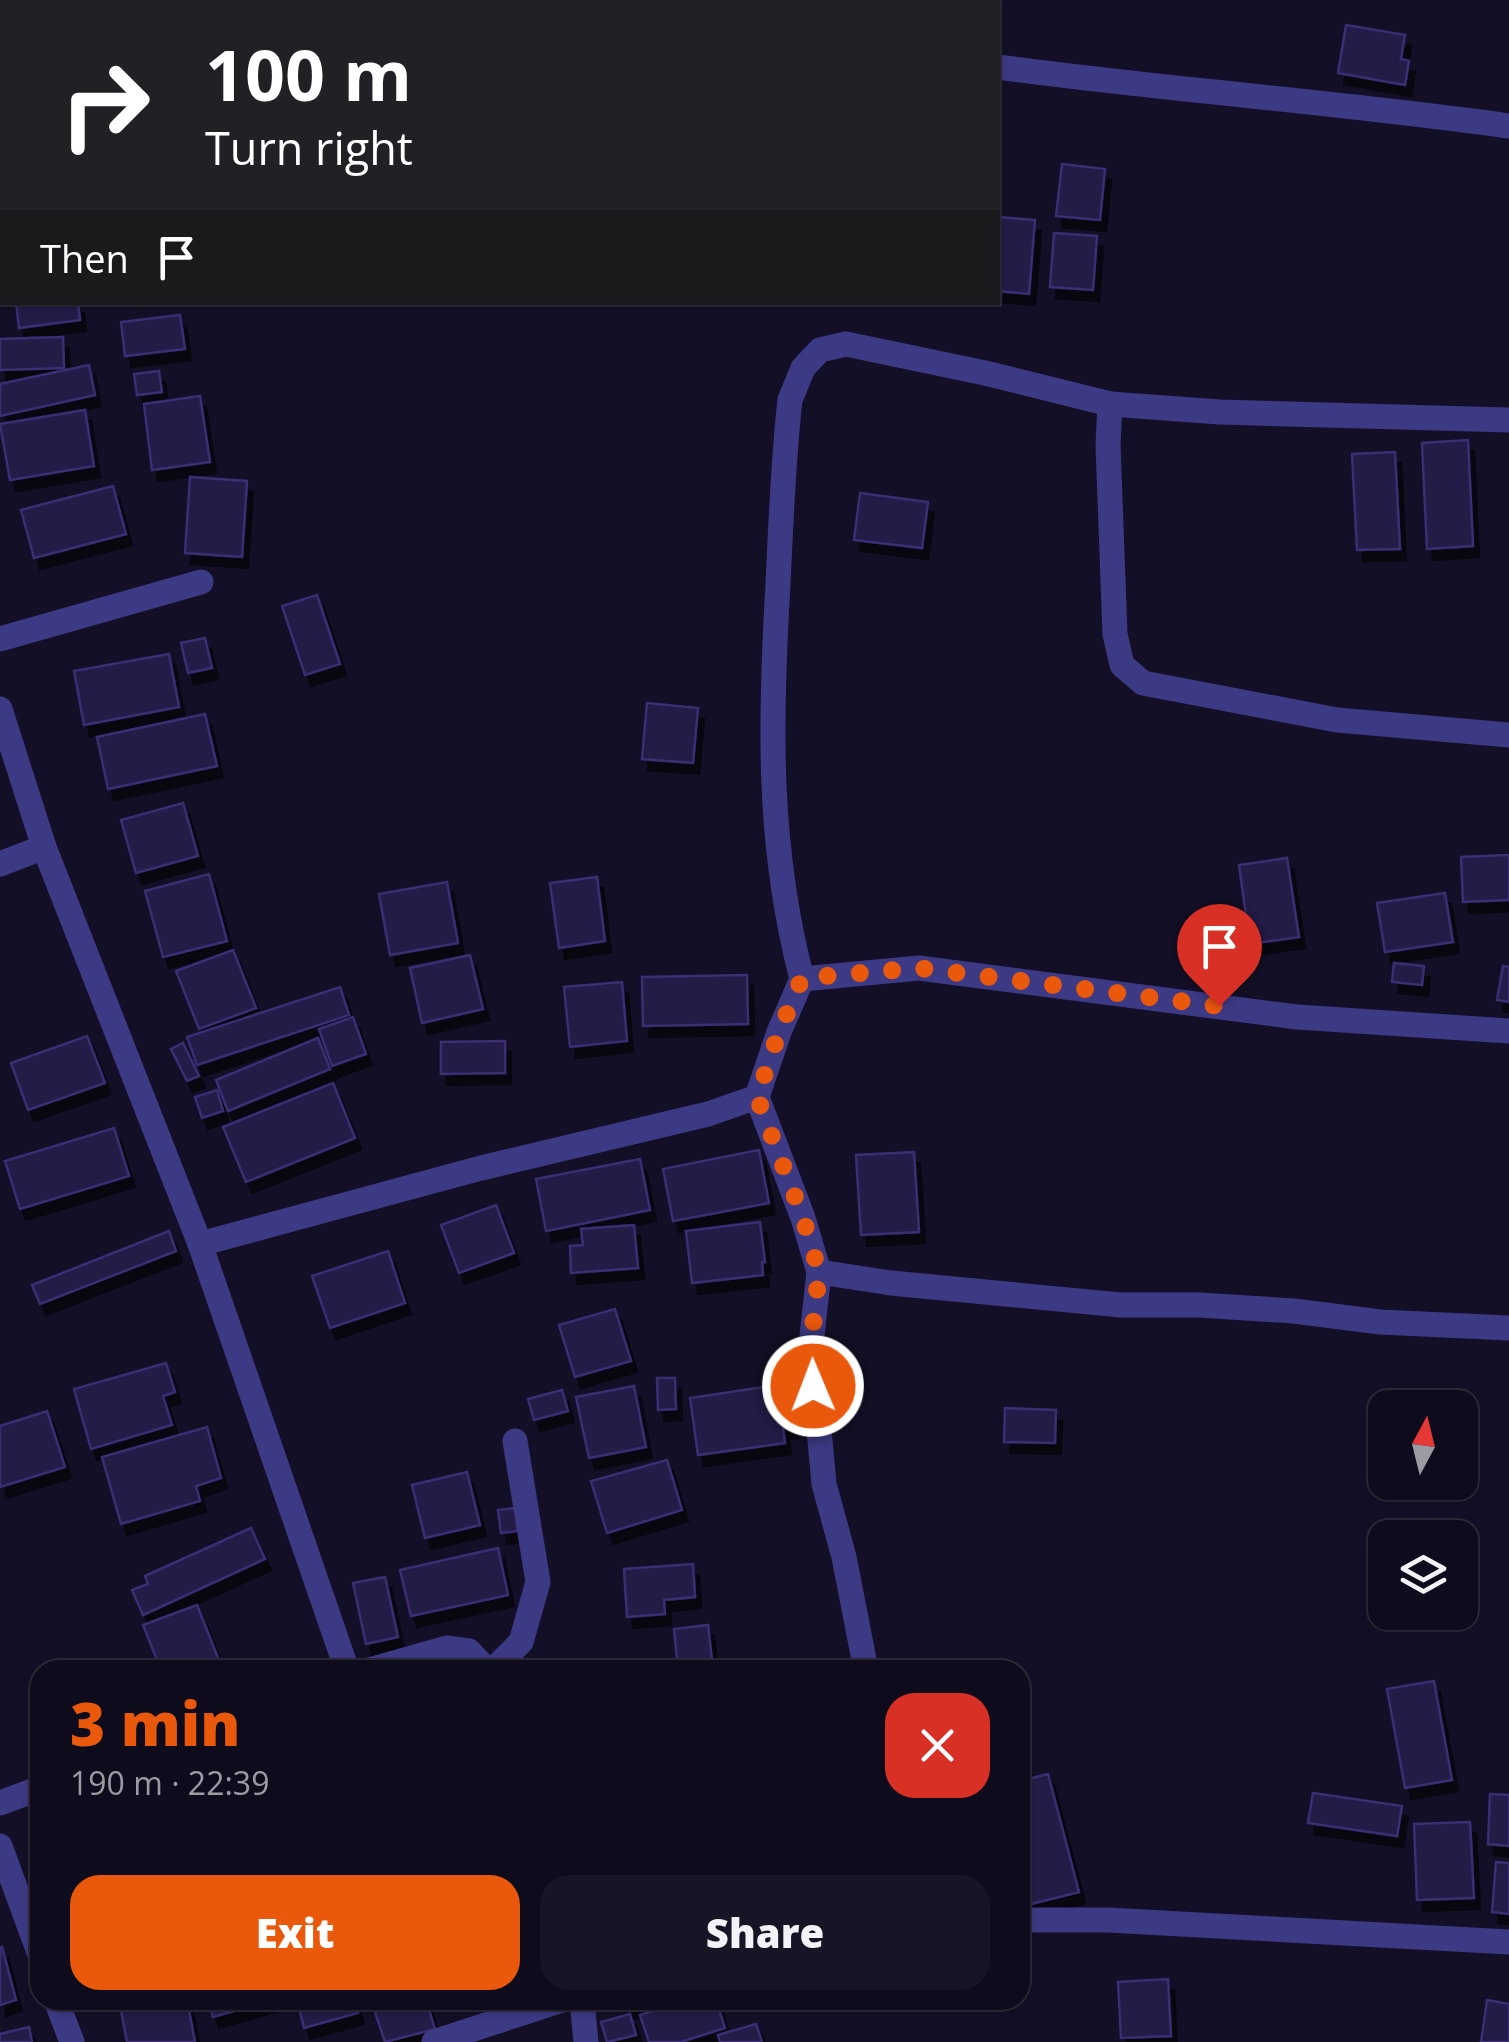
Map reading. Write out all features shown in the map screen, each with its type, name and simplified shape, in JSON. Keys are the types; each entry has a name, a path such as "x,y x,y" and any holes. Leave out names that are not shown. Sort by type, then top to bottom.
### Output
{"street":[{"path":"1000,67 1509,126"},
{"path":"864,1660 844,1557 824,1484 809,1363 819,1272 757,1097 802,978 779,870 770,735 785,441 790,400 802,368 820,350 846,344 985,372 1110,404 1274,414 1509,420"},
{"path":"1110,404 1114,634 1122,665 1143,684 1337,720 1509,735"},
{"path":"0,638 202,582"},
{"path":"0,710 44,847 200,1244 344,1660"},
{"path":"0,864 44,847"},
{"path":"802,978 919,968 1297,1017 1509,1031"},
{"path":"200,1244 498,1164 708,1114 757,1097"},
{"path":"819,1272 892,1283 1122,1305 1199,1305 1380,1322 1509,1328"},
{"path":"501,1660 520,1642 538,1582 516,1441"},
{"path":"404,1660 447,1648 469,1651 479,1660"},
{"path":"0,1803 30,1792"},
{"path":"0,1846 30,1928"},
{"path":"1030,1920 1108,1920 1509,1942"},
{"path":"60,2010 72,2042"},
{"path":"434,2042 532,2010"},
{"path":"583,2010 586,2042"}],"building":[{"path":"1346,25 1405,35 1401,59 1409,61 1405,85 1338,73"},
{"path":"1062,164 1105,169 1100,220 1056,216"},
{"path":"1000,217 1035,220 1029,294 1000,291"},
{"path":"1054,233 1097,236 1093,290 1050,287"},
{"path":"16,305 78,305 80,320 19,328"},
{"path":"180,315 185,349 125,356 121,322"},
{"path":"63,337 64,368 0,370 0,339"},
{"path":"89,365 95,395 0,416 0,384"},
{"path":"159,371 162,392 137,395 134,374"},
{"path":"200,396 210,462 152,470 144,404"},
{"path":"85,410 94,466 10,480 0,424"},
{"path":"1468,440 1473,546 1427,549 1422,443"},
{"path":"1395,452 1400,549 1357,550 1352,454"},
{"path":"190,477 247,481 242,557 185,553"},
{"path":"113,486 126,534 34,558 21,510"},
{"path":"860,493 928,502 922,548 854,540"},
{"path":"317,595 340,664 305,675 282,606"},
{"path":"205,638 212,668 188,673 181,643"},
{"path":"169,654 179,707 84,725 74,671"},
{"path":"647,703 698,708 693,763 642,759"},
{"path":"205,714 217,766 108,789 97,737"},
{"path":"183,803 198,856 136,873 121,820"},
{"path":"1509,855 1509,900 1463,902 1461,857"},
{"path":"1287,858 1299,937 1250,944 1239,865"},
{"path":"209,874 227,941 163,957 145,891"},
{"path":"597,877 605,941 559,948 550,883"},
{"path":"447,882 458,943 390,955 379,894"},
{"path":"1445,893 1453,942 1385,952 1377,903"},
{"path":"233,950 256,1008 199,1029 176,971"},
{"path":"470,955 483,1009 422,1023 410,968"},
{"path":"1394,963 1424,966 1422,985 1392,982"},
{"path":"1503,966 1509,967 1509,1002 1497,1000"},
{"path":"747,975 748,1024 643,1026 642,977"},
{"path":"622,982 627,1041 570,1047 564,987"},
{"path":"340,987 349,1015 197,1065 187,1037"},
{"path":"353,1017 366,1054 332,1066 319,1029"},
{"path":"87,1036 105,1083 28,1110 11,1063"},
{"path":"318,1038 330,1069 228,1111 216,1080"},
{"path":"505,1041 505,1073 441,1074 441,1042"},
{"path":"183,1043 199,1076 187,1081 171,1049"},
{"path":"333,1083 355,1138 246,1182 223,1127"},
{"path":"217,1090 223,1111 202,1118 195,1097"},
{"path":"114,1128 129,1176 20,1209 5,1161"},
{"path":"759,1150 769,1203 673,1221 663,1169"},
{"path":"914,1152 919,1232 861,1235 856,1155"},
{"path":"640,1159 650,1210 546,1231 536,1179"},
{"path":"496,1205 514,1253 459,1273 441,1225"},
{"path":"760,1222 763,1275 692,1283 686,1231"},
{"path":"634,1225 638,1268 571,1273 570,1246 583,1245 581,1229"},
{"path":"169,1231 176,1251 40,1304 32,1285"},
{"path":"388,1251 405,1303 330,1328 312,1276"},
{"path":"615,1309 631,1361 575,1377 559,1325"},
{"path":"166,1363 175,1392 163,1396 172,1425 91,1449 74,1389"},
{"path":"657,1378 675,1378 676,1409 658,1410"},
{"path":"777,1385 780,1405 789,1403 793,1427 783,1428 785,1443 698,1455 690,1398"},
{"path":"634,1386 646,1447 589,1458 576,1397"},
{"path":"562,1390 568,1411 534,1420 528,1399"},
{"path":"1005,1408 1056,1410 1055,1443 1004,1442"},
{"path":"47,1411 65,1467 0,1487 0,1426"},
{"path":"207,1427 221,1478 196,1486 200,1501 121,1524 102,1457"},
{"path":"667,1460 682,1510 607,1533 591,1481"},
{"path":"467,1472 480,1525 425,1538 412,1485"},
{"path":"515,1508 518,1531 501,1533 498,1510"},
{"path":"251,1528 265,1559 143,1615 132,1590 148,1584 145,1576"},
{"path":"498,1548 508,1595 411,1616 400,1570"},
{"path":"693,1564 695,1597 664,1600 665,1614 627,1617 624,1569"},
{"path":"385,1577 398,1637 366,1644 353,1583"},
{"path":"197,1605 219,1660 157,1660 143,1625"},
{"path":"708,1625 712,1660 677,1660 674,1629"},
{"path":"1434,1681 1452,1780 1405,1788 1387,1689"},
{"path":"1048,1774 1079,1892 1031,1904 1030,1900 1030,1778"},
{"path":"1313,1793 1402,1806 1397,1836 1308,1823"},
{"path":"1490,1794 1509,1795 1509,1846 1488,1844"},
{"path":"1470,1822 1474,1898 1417,1900 1414,1824"},
{"path":"1496,1862 1509,1863 1509,1914 1492,1912"},
{"path":"0,1948 16,2000 0,2005"},
{"path":"1168,1979 1171,2036 1121,2038 1118,1982"},
{"path":"1487,2000 1509,2004 1509,2042 1481,2042"},
{"path":"121,2010 189,2010 195,2042 127,2042"},
{"path":"211,2010 238,2010 213,2017"},
{"path":"300,2010 357,2010 358,2013 304,2028"},
{"path":"374,2010 429,2010 435,2029 385,2042"},
{"path":"656,2010 719,2010 725,2028 681,2042 649,2042 640,2015"},
{"path":"630,2014 636,2035 607,2042 601,2022"},
{"path":"756,2024 762,2042 720,2042 718,2035"},
{"path":"29,2027 32,2042 0,2042 0,2034"}],"route":[{"path":"813,1386 809,1363 819,1272 757,1097 802,978 919,968 1219,1006"}]}
